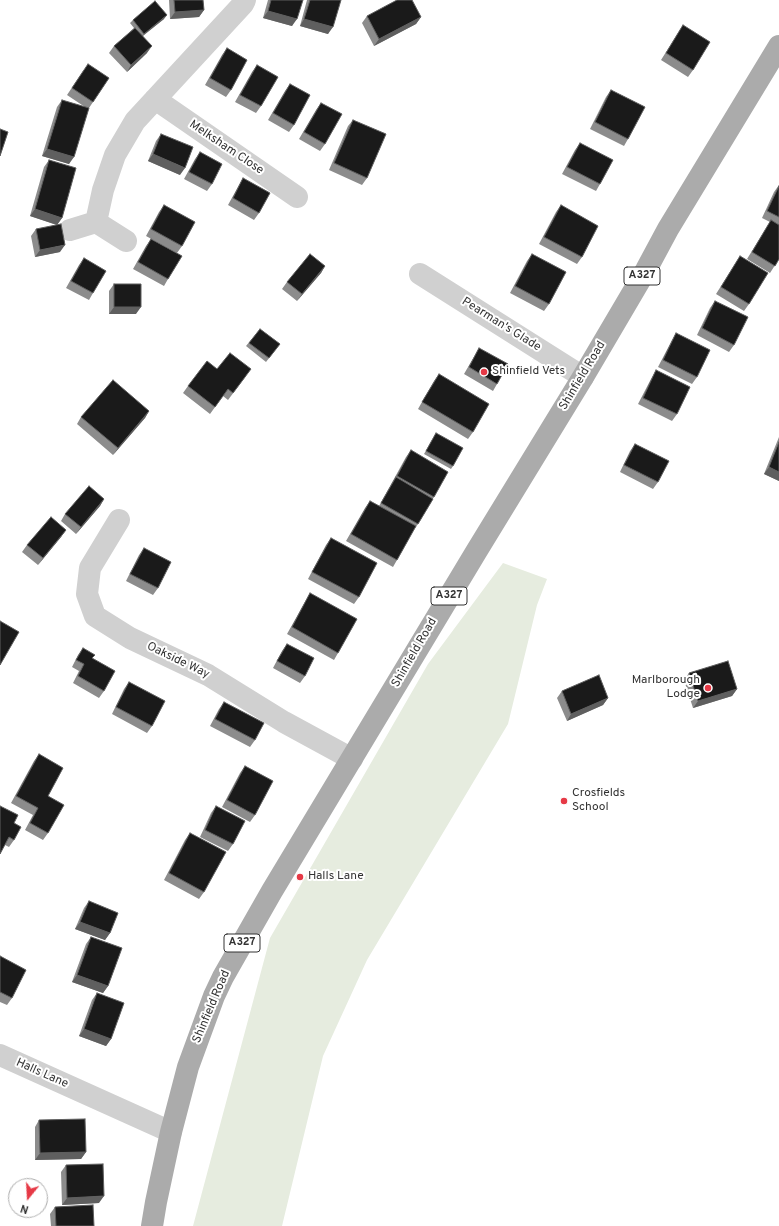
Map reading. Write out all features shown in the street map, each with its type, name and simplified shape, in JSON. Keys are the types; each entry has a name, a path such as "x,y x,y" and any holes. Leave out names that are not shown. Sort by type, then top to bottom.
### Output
{"main road":[{"name":"Shinfield Road","path":"152,1226 171,1132 188,1067 214,996 223,977 257,917 583,377 642,277 668,229 779,46"}],"street":[{"path":"96,222 103,190 115,155 135,121 243,4 245,0"},
{"name":"Melksham Close","path":"155,99 297,197"},
{"path":"70,230 96,222 126,241"},
{"name":"Pearman's Glade","path":"420,274 583,377"},
{"name":"Oakside Way","path":"119,520 90,568 87,594 95,616 130,638 208,675 284,722 352,759"},
{"name":"Halls Lane","path":"0,1055 171,1132"}],"shaded area":[{"path":"503,563 547,579 537,605 508,724 367,960 323,1056 282,1226 193,1226 270,938 428,664"}],"building":[{"path":"174,0 203,0 204,10 175,12"},
{"path":"271,0 303,0 297,19 268,11"},
{"path":"310,0 341,0 333,27 304,19"},
{"path":"397,0 412,0 421,17 379,39 367,16"},
{"path":"155,1 167,15 144,34 133,20"},
{"path":"683,25 710,42 693,70 666,53"},
{"path":"135,28 152,46 131,65 114,46"},
{"path":"227,48 247,60 231,90 210,78"},
{"path":"88,64 109,78 93,102 72,88"},
{"path":"257,65 278,77 261,106 240,95"},
{"path":"290,84 310,95 294,125 273,113"},
{"path":"611,90 645,107 628,139 595,122"},
{"path":"62,100 89,108 74,157 47,149"},
{"path":"321,103 342,114 325,144 304,132"},
{"path":"353,120 386,134 367,178 334,163"},
{"path":"0,129 8,132 0,156"},
{"path":"161,134 193,147 185,168 153,154"},
{"path":"580,143 613,160 600,184 567,167"},
{"path":"200,152 222,164 212,184 189,172"},
{"path":"49,160 76,168 62,218 35,209"},
{"path":"243,178 270,193 259,213 233,198"},
{"path":"779,186 779,217 767,211"},
{"path":"164,205 195,222 182,246 151,229"},
{"path":"561,205 598,226 582,257 544,237"},
{"path":"771,220 779,225 779,259 775,266 752,252"},
{"path":"61,224 65,245 40,250 36,229"},
{"path":"151,239 182,256 168,279 138,262"},
{"path":"310,254 325,266 302,294 287,282"},
{"path":"532,254 566,272 549,304 515,286"},
{"path":"740,256 768,273 749,304 721,287"},
{"path":"84,258 106,271 93,293 71,281"},
{"path":"114,284 141,284 141,307 114,307"},
{"path":"715,301 748,317 734,345 702,328"},
{"path":"260,329 280,344 269,358 249,343"},
{"path":"676,333 710,350 697,377 663,360"},
{"name":"Shinfield Vets","path":"479,348 508,364 497,384 469,367"},
{"path":"230,353 251,369 233,393 228,389 215,407 188,386 207,361 217,369"},
{"path":"656,370 690,387 677,414 643,398"},
{"path":"439,374 489,404 473,432 422,402"},
{"path":"113,380 149,411 118,448 81,417"},
{"path":"436,433 463,448 453,466 426,451"},
{"path":"779,442 779,472 769,467"},
{"path":"635,444 669,461 658,482 624,465"},
{"path":"411,450 448,472 434,497 397,476"},
{"path":"396,477 433,499 418,524 381,503"},
{"path":"89,486 104,499 81,527 65,514"},
{"path":"370,501 416,526 397,560 351,534"},
{"path":"51,517 66,530 43,558 27,545"},
{"path":"331,538 377,563 359,597 312,572"},
{"path":"144,548 171,562 158,588 130,574"},
{"path":"310,593 357,619 338,653 292,627"},
{"path":"0,621 19,632 0,665"},
{"path":"287,644 314,658 305,676 277,661"},
{"path":"83,648 95,655 92,658 115,671 104,691 78,676 84,664 76,660"},
{"name":"Marlborough Lodge","path":"728,661 737,689 698,701 689,673"},
{"path":"599,675 608,698 571,714 562,691"},
{"path":"129,682 165,701 152,726 116,707"},
{"path":"224,702 264,723 255,740 215,719"},
{"path":"39,754 63,768 48,796 64,805 48,833 30,823 38,808 16,796"},
{"path":"245,766 273,781 255,815 227,800"},
{"path":"0,806 18,815 14,823 21,827 14,840 9,837 0,854"},
{"path":"216,806 245,821 233,844 205,830"},
{"path":"190,833 226,852 204,892 169,873"},
{"path":"89,901 118,913 110,933 80,922"},
{"path":"91,937 122,948 108,986 77,975"},
{"path":"0,956 26,970 12,998 0,992"},
{"path":"97,993 124,1003 111,1039 84,1029"},
{"path":"85,1119 86,1152 40,1153 39,1120"},
{"path":"103,1164 104,1196 67,1198 66,1165"},
{"path":"93,1205 94,1226 56,1226 55,1207"}],"place":[{"name":"Shinfield Vets","path":"484,372"},
{"name":"Marlborough Lodge","path":"708,688"},
{"name":"Crosfields School","path":"564,801"},
{"name":"Halls Lane","path":"300,877"}]}
